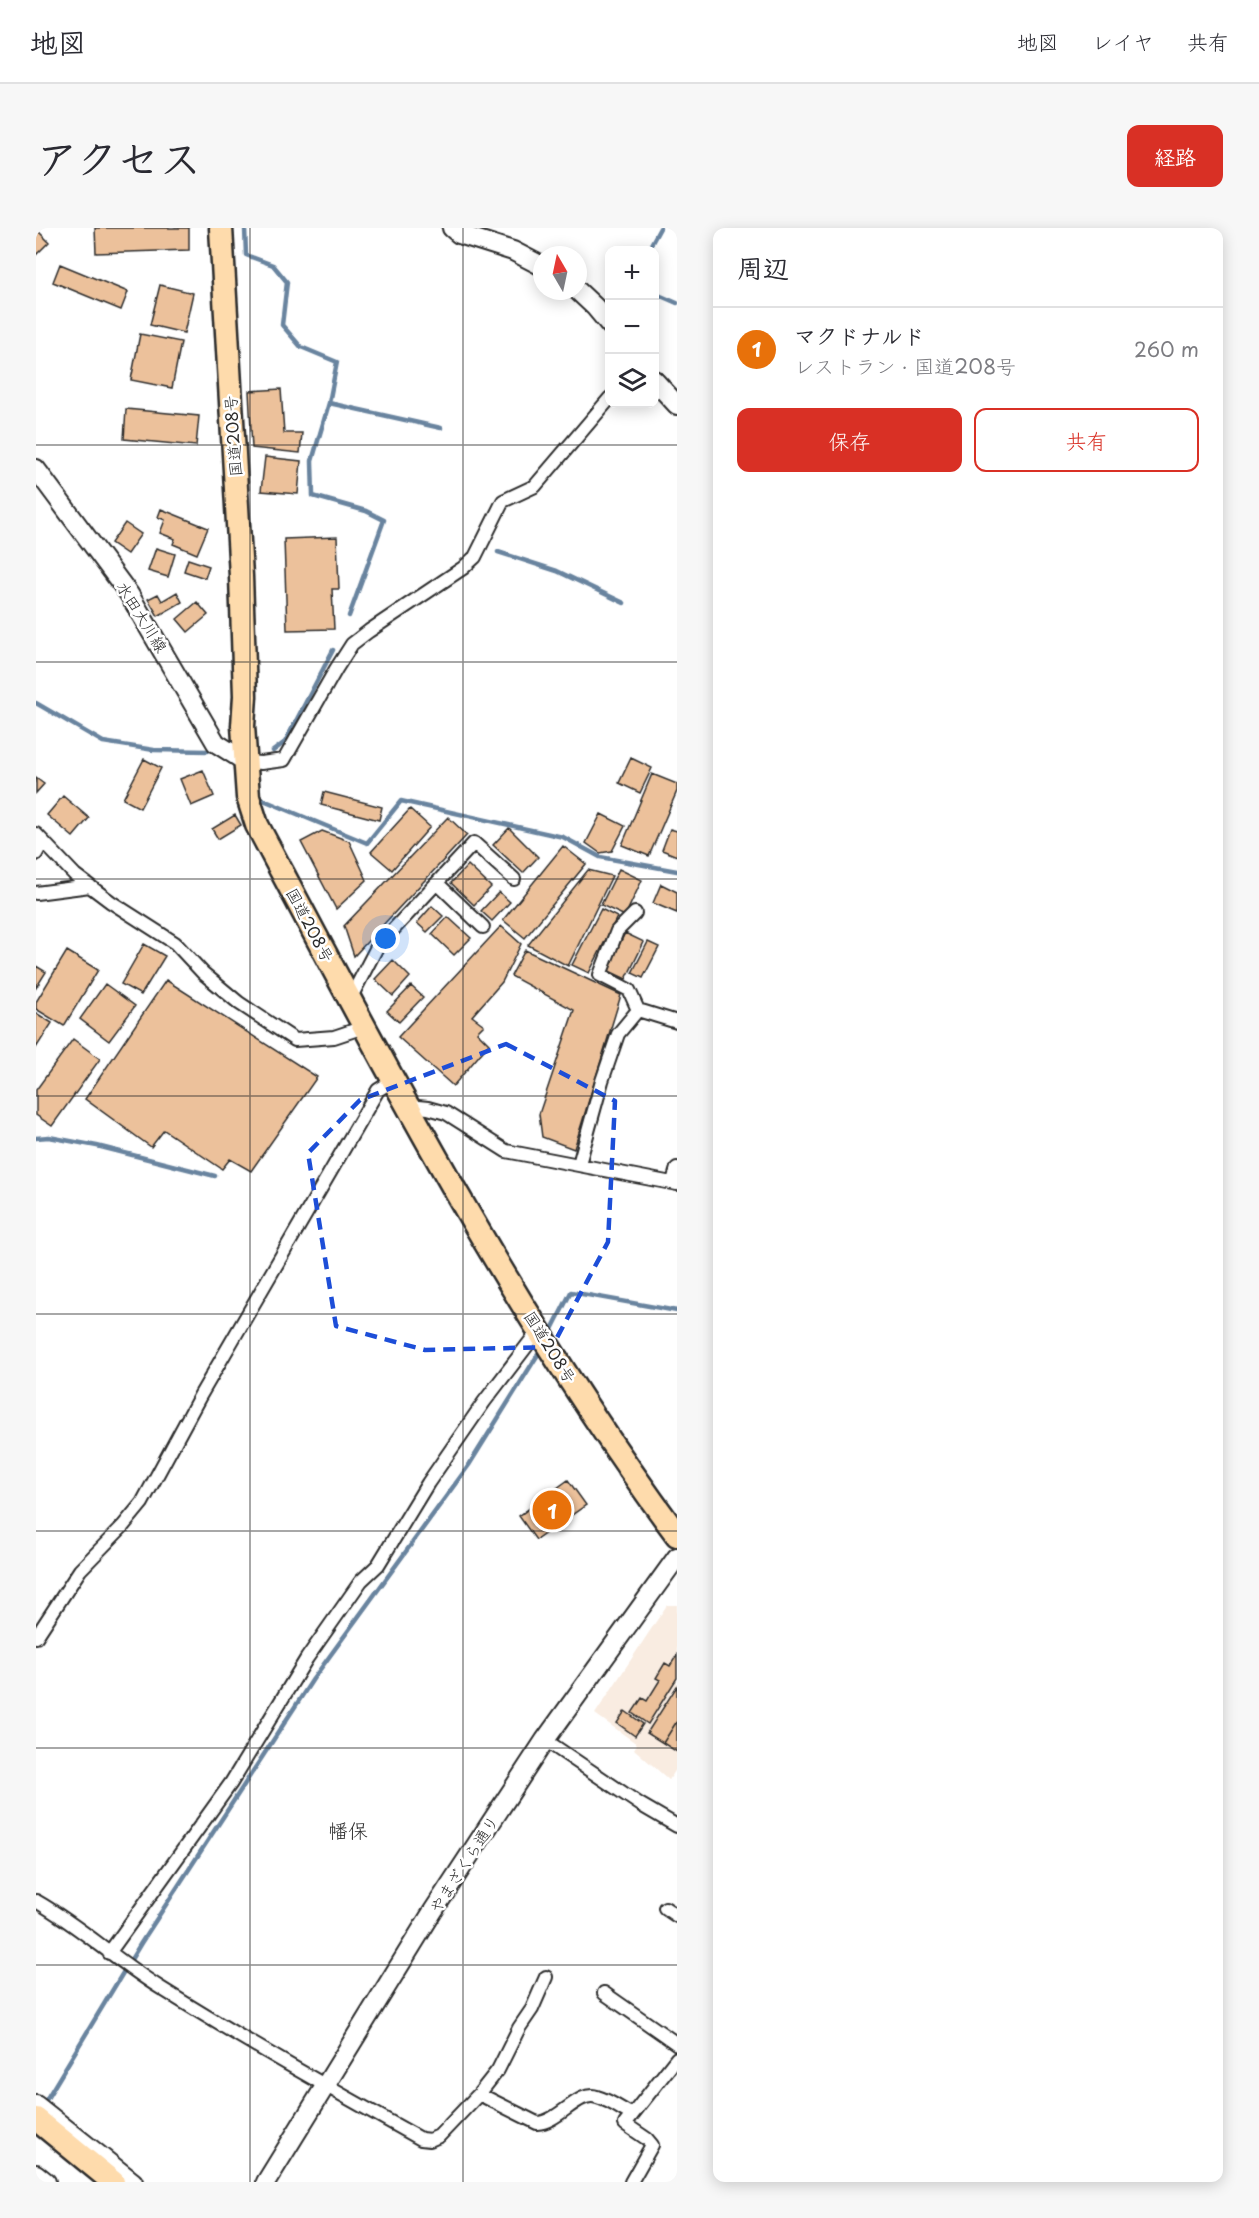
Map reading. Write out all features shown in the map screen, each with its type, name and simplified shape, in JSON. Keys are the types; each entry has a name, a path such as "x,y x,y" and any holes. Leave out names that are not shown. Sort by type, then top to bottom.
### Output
{"highway":[{"name":"国道208号","path":"221,228 241,576 248,797 257,825 449,1181 545,1340 633,1476 677,1535"},
{"path":"36,2119 112,2182"},
{"path":"36,2130 100,2182"}],"street":[{"path":"458,230 513,251 533,261"},
{"path":"587,299 605,319"},
{"path":"659,385 677,405"},
{"path":"246,762 284,760 352,644 463,568 475,557 503,501 535,486 605,403"},
{"name":"水田大川線","path":"36,469 129,594 216,743 246,762"},
{"path":"36,854 39,838"},
{"path":"39,838 75,875 111,902 176,943 203,973 239,1004 296,1040 334,1037 364,1027"},
{"path":"350,999 377,947 474,843 514,879"},
{"path":"437,883 483,927"},
{"path":"36,893 90,886"},
{"path":"635,913 617,931 600,975 629,990 638,1010 677,1022"},
{"path":"579,1164 602,1081 618,1034 638,1010"},
{"path":"36,1637 80,1570 142,1503 200,1396 378,1090 393,1080"},
{"path":"408,1106 446,1113 506,1151 675,1183 677,1168"},
{"path":"109,1953 231,1783 306,1658 361,1581 378,1565 428,1483 478,1411 545,1340"},
{"name":"やまざくら通り","path":"266,2182 432,1911 545,1740 677,1557"},
{"path":"545,1740 640,1805 677,1826"},
{"path":"36,1900 140,1974 326,2086 421,2139 430,2140 439,2136 479,2094 498,2070 519,2028 532,2009 546,1977"},
{"path":"665,1908 677,1916"},
{"path":"604,1993 677,2044"},
{"path":"631,2182 652,2145 625,2124 677,2058"},
{"path":"479,2094 537,2123 547,2122 590,2095 597,2096 632,2115"},
{"path":"36,2105 133,2182"},
{"path":"36,2174 46,2182"}],"highlighted area":[{"path":"506,1044 615,1101 608,1242 552,1347 425,1350 336,1326 308,1153 360,1100"}],"shaded area":[{"path":"667,1605 677,1605 677,1768 669,1780 634,1749 637,1744 595,1714"}],"building":[{"path":"95,228 189,228 189,250 96,253"},
{"path":"38,231 49,242 36,255 36,233"},
{"path":"60,264 128,292 121,310 53,282"},
{"path":"160,285 193,293 184,333 150,325"},
{"path":"140,334 181,342 172,388 131,380"},
{"path":"281,389 284,433 302,433 300,453 252,448 249,391"},
{"path":"126,409 199,416 196,446 124,439"},
{"path":"265,457 301,461 298,494 261,491"},
{"path":"161,509 208,528 197,554 173,544 175,539 160,533 165,520 158,517"},
{"path":"125,523 141,534 127,554 111,543"},
{"path":"337,537 339,589 332,589 334,629 287,630 284,539"},
{"path":"156,548 175,554 168,577 148,571"},
{"path":"188,559 209,566 205,578 184,571"},
{"path":"177,592 182,602 158,616 148,599 158,594 162,601"},
{"path":"197,602 208,615 188,632 177,619"},
{"path":"631,758 652,768 640,793 619,783"},
{"path":"144,759 161,768 140,808 123,799"},
{"path":"203,770 214,796 191,806 180,779"},
{"path":"652,774 677,784 677,791 649,856 622,845"},
{"path":"36,778 44,784 36,793"},
{"path":"324,792 382,807 379,820 321,805"},
{"path":"63,796 89,818 73,837 47,815"},
{"path":"410,809 430,827 392,870 371,852"},
{"path":"601,814 625,826 612,851 600,853 586,843"},
{"path":"235,815 241,825 218,839 212,829"},
{"path":"448,817 467,835 354,956 344,926"},
{"path":"509,828 538,857 523,873 493,845"},
{"path":"670,829 677,831 677,856 662,850"},
{"path":"322,831 349,841 367,880 336,909 301,842"},
{"path":"563,846 586,864 525,938 503,920"},
{"path":"468,865 491,887 474,905 451,883"},
{"path":"619,869 642,880 625,916 601,905"},
{"path":"588,870 612,876 568,966 528,945"},
{"path":"661,884 677,892 677,913 653,903"},
{"path":"499,892 510,902 492,921 481,911"},
{"path":"432,906 443,916 427,932 417,923"},
{"path":"601,909 617,917 589,973 572,965"},
{"path":"448,917 471,938 454,955 432,934"},
{"path":"501,926 521,944 502,982 472,1016 484,1025 477,1032 489,1044 453,1086 398,1037"},
{"path":"625,933 644,942 626,979 607,970"},
{"path":"648,942 659,947 643,978 632,973"},
{"path":"144,944 165,956 141,995 121,984"},
{"path":"525,950 621,995 574,1149 542,1137 539,1114 574,1010 511,976"},
{"path":"67,951 98,970 64,1026 36,1009 36,1002"},
{"path":"393,960 410,977 393,996 375,979"},
{"path":"36,966 46,972 36,988"},
{"path":"166,980 317,1077 251,1171 230,1159 222,1169 164,1130 151,1147 85,1099"},
{"path":"105,984 135,1006 109,1041 80,1019"},
{"path":"411,986 423,997 399,1022 387,1011"},
{"path":"36,1013 52,1023 36,1048"},
{"path":"73,1039 100,1059 52,1126 36,1115 36,1090"},
{"path":"568,1480 586,1505 536,1540 519,1516"},
{"path":"677,1655 677,1678 648,1724 632,1713 642,1698 647,1701 660,1680 656,1678 665,1663 670,1666"},
{"path":"677,1686 677,1721 663,1743 647,1733"},
{"path":"625,1711 643,1724 635,1736 617,1723"},
{"path":"677,1721 677,1752 663,1743"}],"waterway":[{"path":"245,228 246,255 273,265 287,282 282,325 301,347 337,362 329,403 312,461 313,496 366,511 384,520 349,616"},
{"path":"650,246 660,228"},
{"path":"659,295 677,303"},
{"path":"329,403 441,428"},
{"path":"498,552 557,571 624,603"},
{"path":"273,751 285,742 333,650"},
{"path":"36,703 103,742 154,750 208,751"},
{"path":"261,799 367,843 401,801 563,837 600,857 677,871"},
{"path":"36,1138 49,1137 97,1146 215,1176"},
{"path":"549,1335 571,1292 677,1311"},
{"path":"43,2105 141,1943 313,1679 469,1465 542,1348"}],"place":[{"name":"マクドナルド","path":"552,1510"}],"district":[{"name":"幡保","path":"348,1831"}]}
